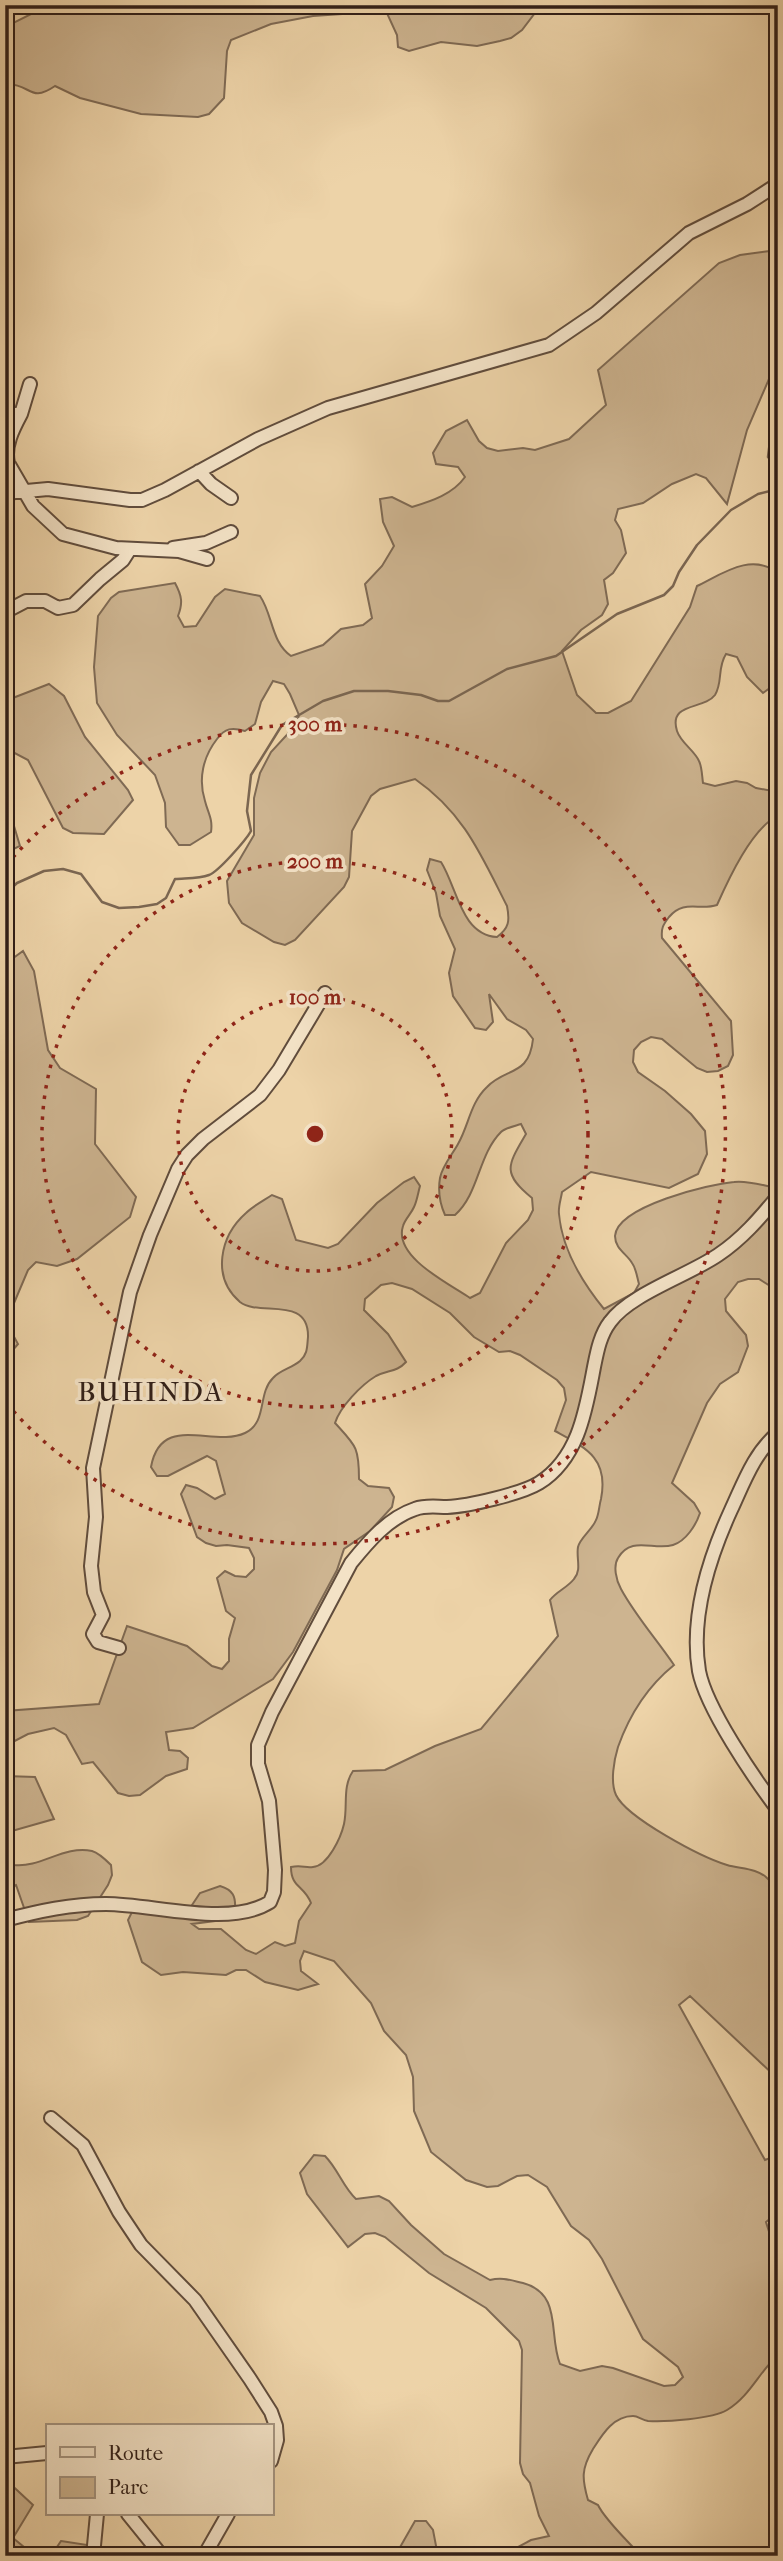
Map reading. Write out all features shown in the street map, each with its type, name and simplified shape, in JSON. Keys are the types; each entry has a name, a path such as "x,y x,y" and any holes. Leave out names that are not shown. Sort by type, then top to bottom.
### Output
{"street":[{"path":"5,493 48,489 130,500 142,499 164,490 258,439 328,408 549,345 596,313 690,233 747,204 778,184"},
{"path":"30,384 21,414 10,434 6,456 22,491 45,519 63,534 116,548 179,551 207,559"},
{"path":"5,414 21,414"},
{"path":"199,471 211,484 231,498"},
{"path":"162,550 206,543 231,532"},
{"path":"5,612 26,601 45,601 58,608 73,605 123,560 130,549"},
{"path":"120,1648 98,1642 93,1634 103,1615 94,1592 91,1566 96,1517 93,1468 130,1292 178,1169 187,1155 203,1139 260,1095 279,1070 325,993"},
{"path":"5,1920 73,1905 125,1904 212,1913 252,1910 270,1902 274,1892 275,1870 269,1801 258,1764 258,1745 272,1712 351,1563 368,1543 395,1519 415,1509 476,1502 540,1482 562,1463 578,1437 599,1345 610,1322 626,1307 718,1255 751,1229 778,1196"},
{"path":"778,1433 755,1457 720,1533 703,1592 697,1641 699,1672 709,1698 764,1792 778,1810"},
{"path":"51,2118 83,2145 119,2212 141,2245 195,2300 257,2389 276,2426 277,2440 273,2454"},
{"path":"5,2457 46,2453"},
{"path":"93,2556 97,2516"},
{"path":"130,2516 162,2556"},
{"path":"204,2556 227,2516"},
{"path":"715,2556 763,2556"}],"green space":[{"path":"49,5 541,5 522,30 511,38 477,46 441,42 409,51 398,47 397,35 386,11 313,16 271,24 231,40 227,51 224,98 209,114 198,117 141,114 80,98 55,86 40,93 16,85 8,84 5,87 5,27"},
{"path":"778,250 778,358 747,430 727,504 706,478 696,474 672,484 643,503 618,509 615,520 621,530 626,553 613,573 604,580 608,604 602,615 581,630 562,651 577,695 596,713 608,713 631,701 690,607 697,586 726,571 747,565 757,564 778,573 778,682 763,693 747,677 737,657 726,654 715,695 710,700 682,711 676,722 679,735 699,761 703,783 715,786 736,781 778,792 778,815 768,822 750,843 717,905 680,908 669,917 662,929 662,938 731,1021 733,1055 728,1066 707,1072 697,1068 662,1039 651,1037 641,1042 634,1050 633,1062 638,1072 665,1091 691,1114 705,1131 707,1154 698,1174 669,1188 591,1172 562,1192 559,1211 564,1240 574,1264 604,1309 634,1293 639,1284 633,1265 619,1248 615,1236 620,1225 631,1215 666,1198 722,1184 745,1182 778,1188 778,1291 759,1279 748,1279 738,1282 725,1299 726,1311 746,1335 748,1346 738,1372 720,1384 707,1403 672,1483 694,1503 700,1513 698,1518 690,1532 678,1543 629,1547 616,1561 616,1573 621,1589 674,1665 648,1692 628,1724 618,1747 613,1778 616,1795 634,1815 715,1861 763,1875 778,1896 778,2079 690,1996 679,2005 765,2160 778,2155 778,2212 766,2222 778,2260 778,2355 742,2398 727,2410 711,2416 677,2420 648,2421 635,2416 626,2417 609,2427 600,2438 585,2468 584,2480 588,2500 598,2505 641,2556 516,2556 516,2548 531,2540 549,2536 520,2463 522,2350 519,2341 486,2308 429,2273 385,2237 375,2233 365,2234 348,2247 307,2194 300,2173 314,2155 325,2156 356,2199 379,2196 389,2201 444,2254 490,2280 510,2280 536,2288 549,2306 560,2364 580,2371 602,2366 613,2368 664,2386 675,2385 683,2377 678,2367 643,2339 602,2259 589,2240 571,2226 547,2187 528,2175 517,2176 498,2186 487,2187 466,2180 431,2152 414,2111 413,2077 406,2055 384,2031 371,2003 334,1961 304,1951 300,1961 301,1971 318,1984 298,1990 265,1982 246,1970 236,1970 226,1975 183,1972 161,1975 142,1962 128,1920 133,1910 188,1911 200,1893 220,1886 233,1894 235,1910 223,1920 192,1924 199,1929 221,1929 246,1950 256,1954 275,1942 285,1946 295,1943 299,1921 311,1903 295,1883 291,1867 319,1865 333,1850 344,1824 346,1790 353,1771 385,1770 435,1746 481,1729 558,1636 550,1600 576,1575 578,1547 597,1518 603,1485 602,1473 593,1456 555,1431 566,1400 564,1388 557,1380 520,1355 510,1351 499,1352 474,1337 450,1313 412,1289 392,1283 381,1285 365,1299 364,1310 388,1334 406,1362 396,1369 376,1376 364,1385 346,1403 335,1423 355,1448 359,1479 368,1486 389,1488 394,1497 392,1507 370,1531 344,1549 337,1570 293,1652 273,1679 193,1728 166,1732 169,1750 180,1751 188,1758 187,1769 166,1776 140,1795 118,1793 93,1762 82,1764 66,1735 54,1728 28,1734 5,1746 5,1711 99,1704 127,1626 187,1646 212,1666 222,1669 229,1661 229,1639 235,1618 226,1611 217,1578 225,1571 246,1577 254,1569 254,1558 249,1548 216,1546 197,1537 181,1494 186,1485 215,1499 225,1494 216,1461 207,1456 168,1476 157,1476 151,1467 157,1450 165,1441 177,1436 232,1437 252,1428 260,1415 268,1385 276,1375 300,1361 306,1353 306,1324 300,1316 282,1309 248,1306 240,1302 225,1281 222,1257 230,1233 237,1222 272,1195 282,1199 296,1240 328,1248 338,1244 377,1203 414,1177 420,1186 413,1210 403,1226 402,1237 406,1248 425,1268 470,1298 480,1293 506,1243 528,1220 533,1210 532,1198 515,1182 511,1168 526,1134 521,1124 503,1131 493,1141 469,1196 455,1215 445,1215 442,1206 439,1187 441,1174 462,1137 473,1107 481,1093 494,1081 522,1066 531,1051 533,1039 526,1030 507,1019 489,994 493,1022 486,1030 475,1028 453,996 449,973 455,949 440,916 436,893 427,870 430,859 441,862 462,908 475,928 497,937 506,927 507,906 470,836 446,806 415,779 380,789 371,796 352,831 349,877 344,887 295,940 285,945 274,942 242,923 229,903 227,881 254,835 254,798 260,773 271,752 296,725 299,715 290,694 284,684 273,681 261,702 255,724 245,731 226,731 217,739 208,753 202,776 211,832 190,845 179,845 166,827 165,803 155,775 117,735 97,703 94,667 98,616 119,592 175,583 181,600 178,616 184,627 196,626 215,597 225,589 260,596 276,636 291,656 323,645 341,629 363,625 372,618 365,584 382,566 394,546 383,522 380,499 392,497 412,507 448,492 465,477 458,467 436,464 433,453 446,431 467,420 479,441 487,448 498,451 523,448 535,450 569,439 606,405 598,370 719,263 740,255"},
{"path":"49,684 64,696 85,737 133,800 104,834 73,833 63,828 28,760 9,750 5,765 5,701"},
{"path":"5,796 20,846 5,853"},
{"path":"23,951 34,971 48,1050 60,1068 96,1089 95,1144 136,1197 130,1217 77,1259 57,1266 36,1262 28,1270 6,1322 18,1344 5,1359 5,964"},
{"path":"5,1776 35,1777 54,1819 5,1833"},
{"path":"5,1844 14,1865 34,1863 72,1851 92,1851 111,1865 112,1875 88,1916 77,1920 29,1922 16,1885 5,1889"},
{"path":"5,2479 33,2505 13,2538 35,2556 5,2556"},
{"path":"415,2521 426,2521 433,2530 437,2551 451,2556 395,2556"},
{"path":"61,2541 94,2546 93,2556 51,2556"}],"waterway":[{"path":"778,429 770,441 768,457 778,469"},
{"path":"5,894 17,883 44,871 63,869 81,874 102,902 119,908 157,904 166,898 175,879 213,873 251,831 247,811 251,775 282,725 323,701 354,691 388,691 449,701 507,669 556,656 617,614 664,595 673,586 697,545 731,510 758,494 778,489"}],"district":[{"name":"BUHINDA","path":"151,1391"}]}
